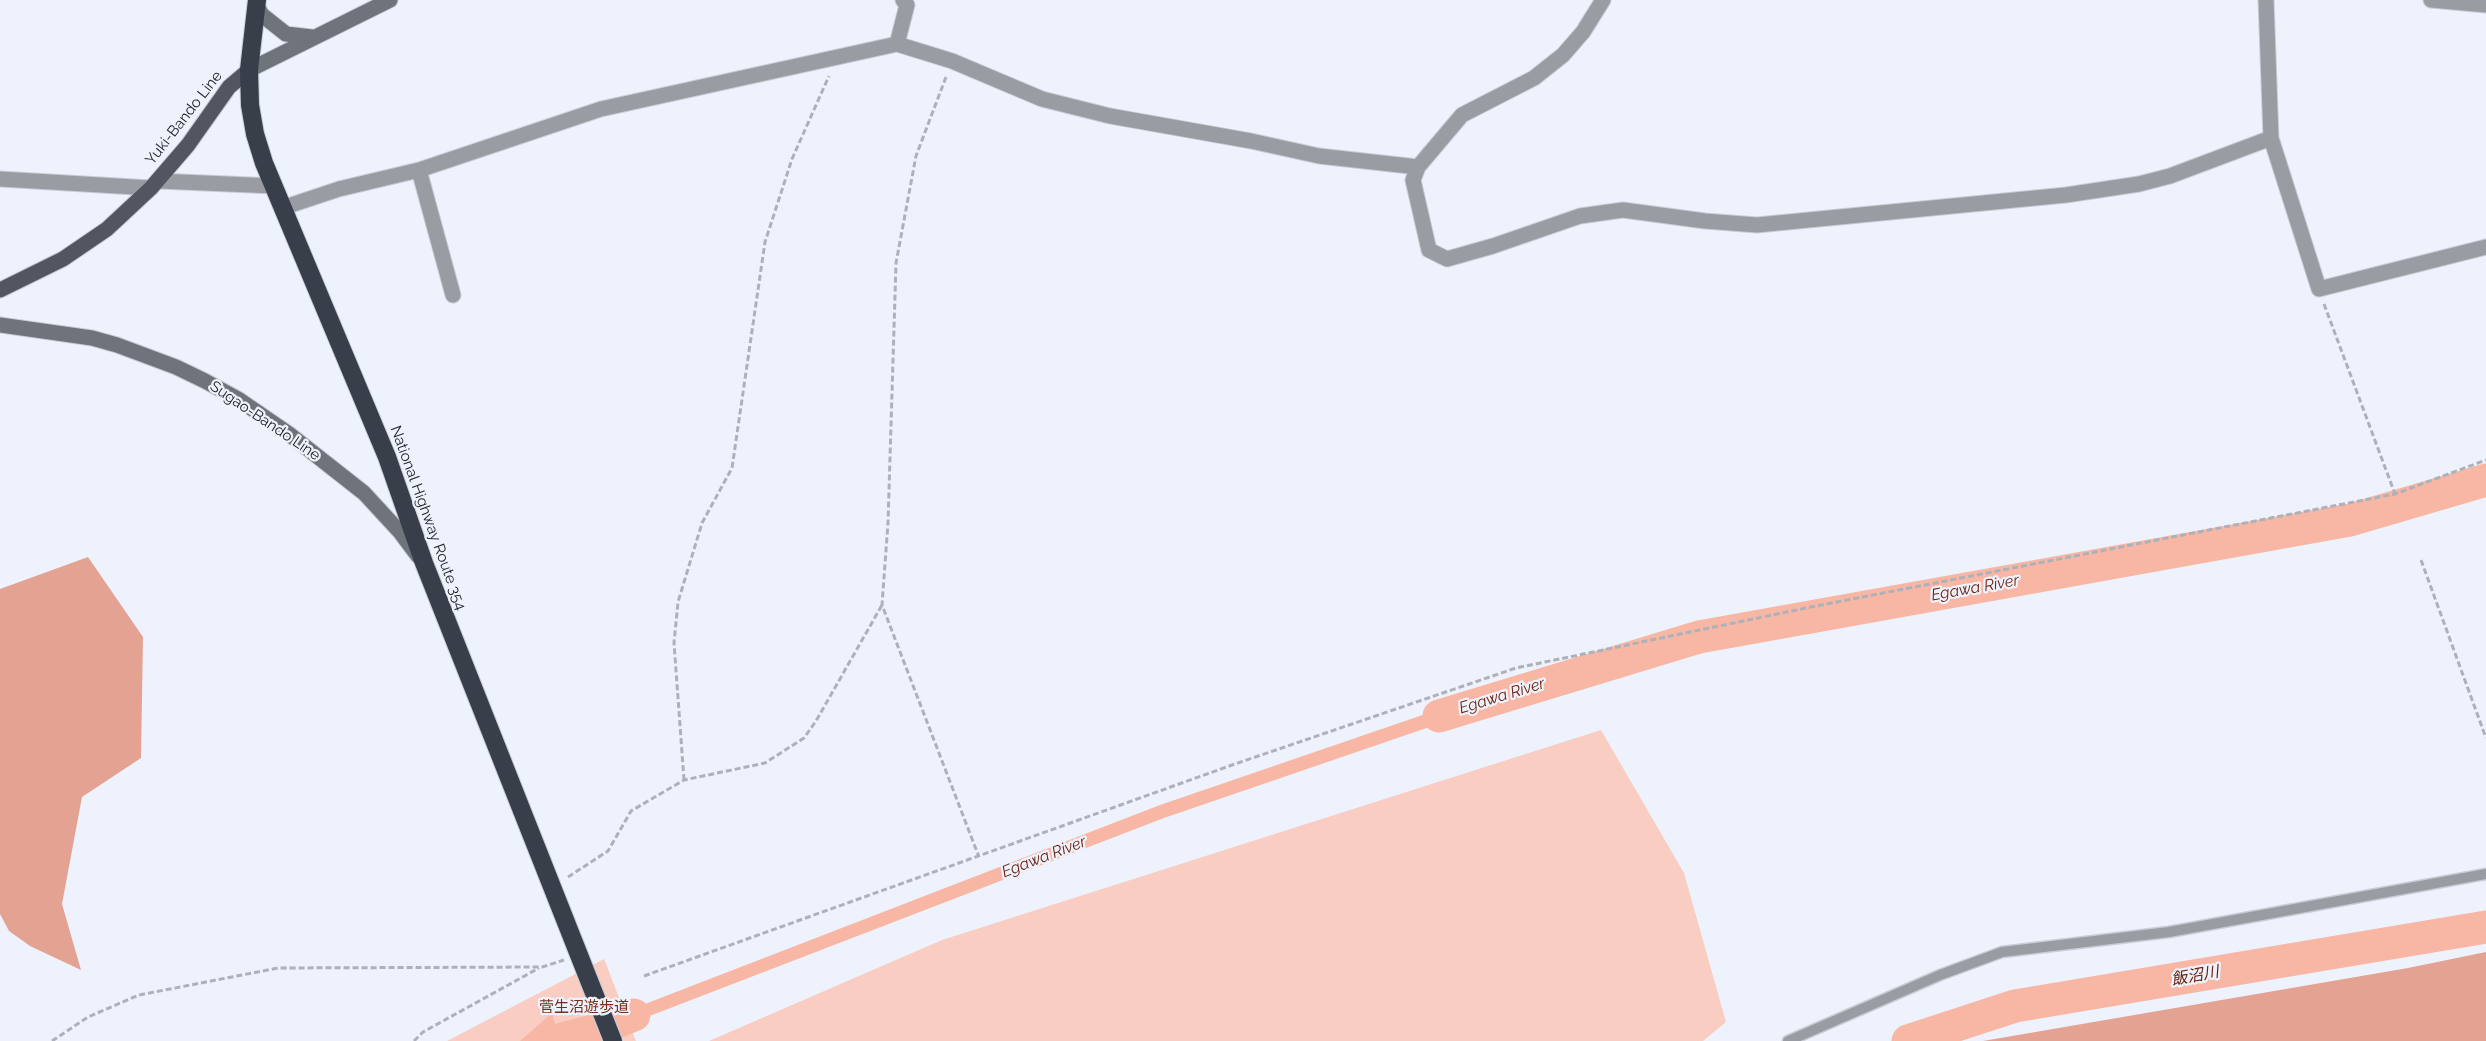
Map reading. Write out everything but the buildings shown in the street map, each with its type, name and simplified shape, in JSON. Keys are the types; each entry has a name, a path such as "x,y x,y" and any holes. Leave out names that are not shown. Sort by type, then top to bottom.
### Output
{"highway":[{"name":"National Highway Route 354","path":"257,2 249,70 250,105 255,134 282,208 378,435 424,563 613,1041"}],"main road":[{"path":"249,70 390,0"},
{"path":"257,2 262,15 286,34 313,37"},
{"name":"Yuki-Bando Line","path":"0,290 63,259 107,230 154,184 188,145 229,87 249,70"},
{"name":"Sugao-Bando Line","path":"0,325 92,338 117,345 176,367 221,390 290,434 364,493 400,532 424,563"}],"street":[{"path":"897,44 907,5 903,0"},
{"path":"1603,0 1583,32 1563,55 1534,78 1462,115 1418,167 1413,180 1429,250 1447,259 1580,216 1623,210 1756,225 2066,195 2139,184 2170,176 2271,138"},
{"path":"2266,0 2271,138 2319,289 2486,247"},
{"path":"2431,0 2486,6"},
{"path":"282,208 339,189 419,170 601,110 897,44 952,61 1042,99 1110,116 1251,141 1319,156 1418,167"},
{"path":"419,170 453,295"},
{"path":"0,179 274,186"}],"lane":[{"path":"1788,1041 1940,975 2002,952 2169,932 2486,874"}],"path":[{"path":"684,780 674,643 678,602 702,523 732,468 765,242 792,159 837,58"},
{"path":"952,61 916,156 896,263 888,523 882,605 979,857"},
{"path":"2319,289 2396,494"},
{"path":"644,976 1232,765 1516,668 1811,607 2396,494 2486,460"},
{"path":"2421,561 2486,738"},
{"path":"551,887 608,851 631,811 684,780 765,764 804,738 882,605"},
{"path":"414,1041 423,1032 542,967 580,956"},
{"path":"52,1041 88,1017 139,995 278,968 542,967"}],"green space":[{"path":"1601,730 1684,873 1726,1022 1703,1041 709,1041 942,940"},
{"name":"菅生沼遊歩道","path":"604,959 636,1041 447,1041"}],"shaded area":[{"path":"88,557 143,637 141,758 82,797 62,904 81,970 30,946 9,931 0,914 0,589"},
{"path":"2486,952 2486,1041 1983,1041 2408,968"}],"water":[{"path":"1478,696 1482,709 1164,818 595,1037 591,1025 1160,805"},
{"path":"552,1013 559,1041 520,1041"}],"waterway":[{"name":"Egawa River","path":"1439,716 1699,637 2350,520 2486,480"},
{"name":"飯沼川","path":"1908,1041 2015,1006 2486,927"},
{"name":"Egawa River","path":"555,1041 593,1031 634,1015"}]}
